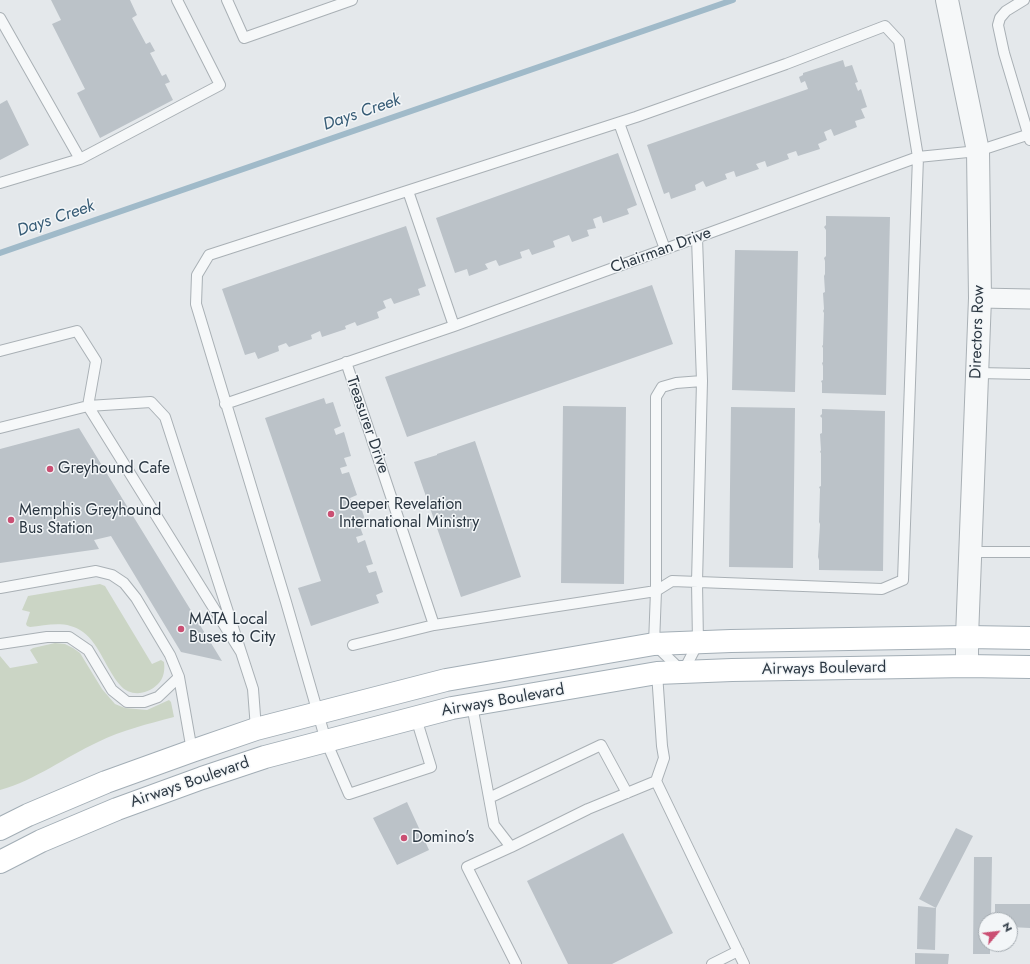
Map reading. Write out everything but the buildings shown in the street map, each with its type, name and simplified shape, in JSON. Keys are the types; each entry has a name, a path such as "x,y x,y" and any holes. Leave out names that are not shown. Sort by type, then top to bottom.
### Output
{"main road":[{"name":"Airways Boulevard","path":"0,829 28,814 106,782 256,729 446,680 654,644 967,637 1030,638"},
{"name":"Airways Boulevard","path":"0,862 41,841 117,809 265,757 472,705 657,673 732,670 967,666 1030,667"},
{"path":"58,802 68,829"}],"street":[{"name":"Directors Row","path":"947,0 978,151 980,298 967,666"},
{"path":"980,298 1030,299"}],"lane":[{"path":"0,183 80,159 220,85 177,0"},
{"path":"227,0 244,38 352,0"},
{"path":"1024,0 1006,11 1000,18 998,25 1004,53 1029,136"},
{"path":"0,18 80,159"},
{"path":"353,645 434,625 656,591 672,581 882,589 903,580 918,157 899,40 885,26 786,64 619,122 209,255 197,276 196,304 326,741 349,794 431,767 416,718"},
{"path":"619,122 665,249"},
{"name":"Chairman Drive","path":"225,404 454,326 918,157 978,151 1029,136"},
{"path":"408,191 454,326"},
{"path":"697,238 702,381 696,582 698,643 683,672 654,644 656,591 656,397 662,387 676,382 702,381"},
{"path":"0,351 76,331 96,361 88,406 241,652"},
{"name":"Treasurer Drive","path":"346,362 434,625"},
{"path":"977,373 1030,374"},
{"path":"0,428 88,406 151,402 165,417 253,689 256,729"},
{"path":"970,552 1030,552"},
{"path":"0,588 96,572 112,575 124,583 136,598 170,655 179,677 192,751"},
{"path":"0,644 46,636 69,636 88,650 112,690 127,702 144,702 158,697 179,677"},
{"path":"657,673 664,758 656,781 744,964"},
{"path":"472,705 494,825 511,847"},
{"path":"489,798 601,745 627,793"},
{"path":"516,964 467,867 511,847 588,808 656,781"},
{"path":"712,964 738,951"}],"green space":[{"path":"100,584 105,586 152,664 161,660 164,662 163,677 154,688 139,693 134,693 124,689 115,679 89,637 77,628 57,624 27,626 26,624 30,612 22,610 28,596"},
{"path":"55,643 65,644 80,653 102,689 115,704 125,708 147,710 169,700 171,702 174,717 116,734 26,780 0,790 0,656 10,668 38,663 30,650"}],"waterway":[{"name":"Days Creek","path":"0,253 733,0"}],"place":[{"name":"Greyhound Cafe","path":"50,469"},
{"name":"Deeper Revelation International Ministry","path":"331,514"},
{"name":"Memphis Greyhound Bus Station","path":"11,520"},
{"name":"MATA Local Buses to City","path":"181,629"},
{"name":"Domino's","path":"404,838"}]}
